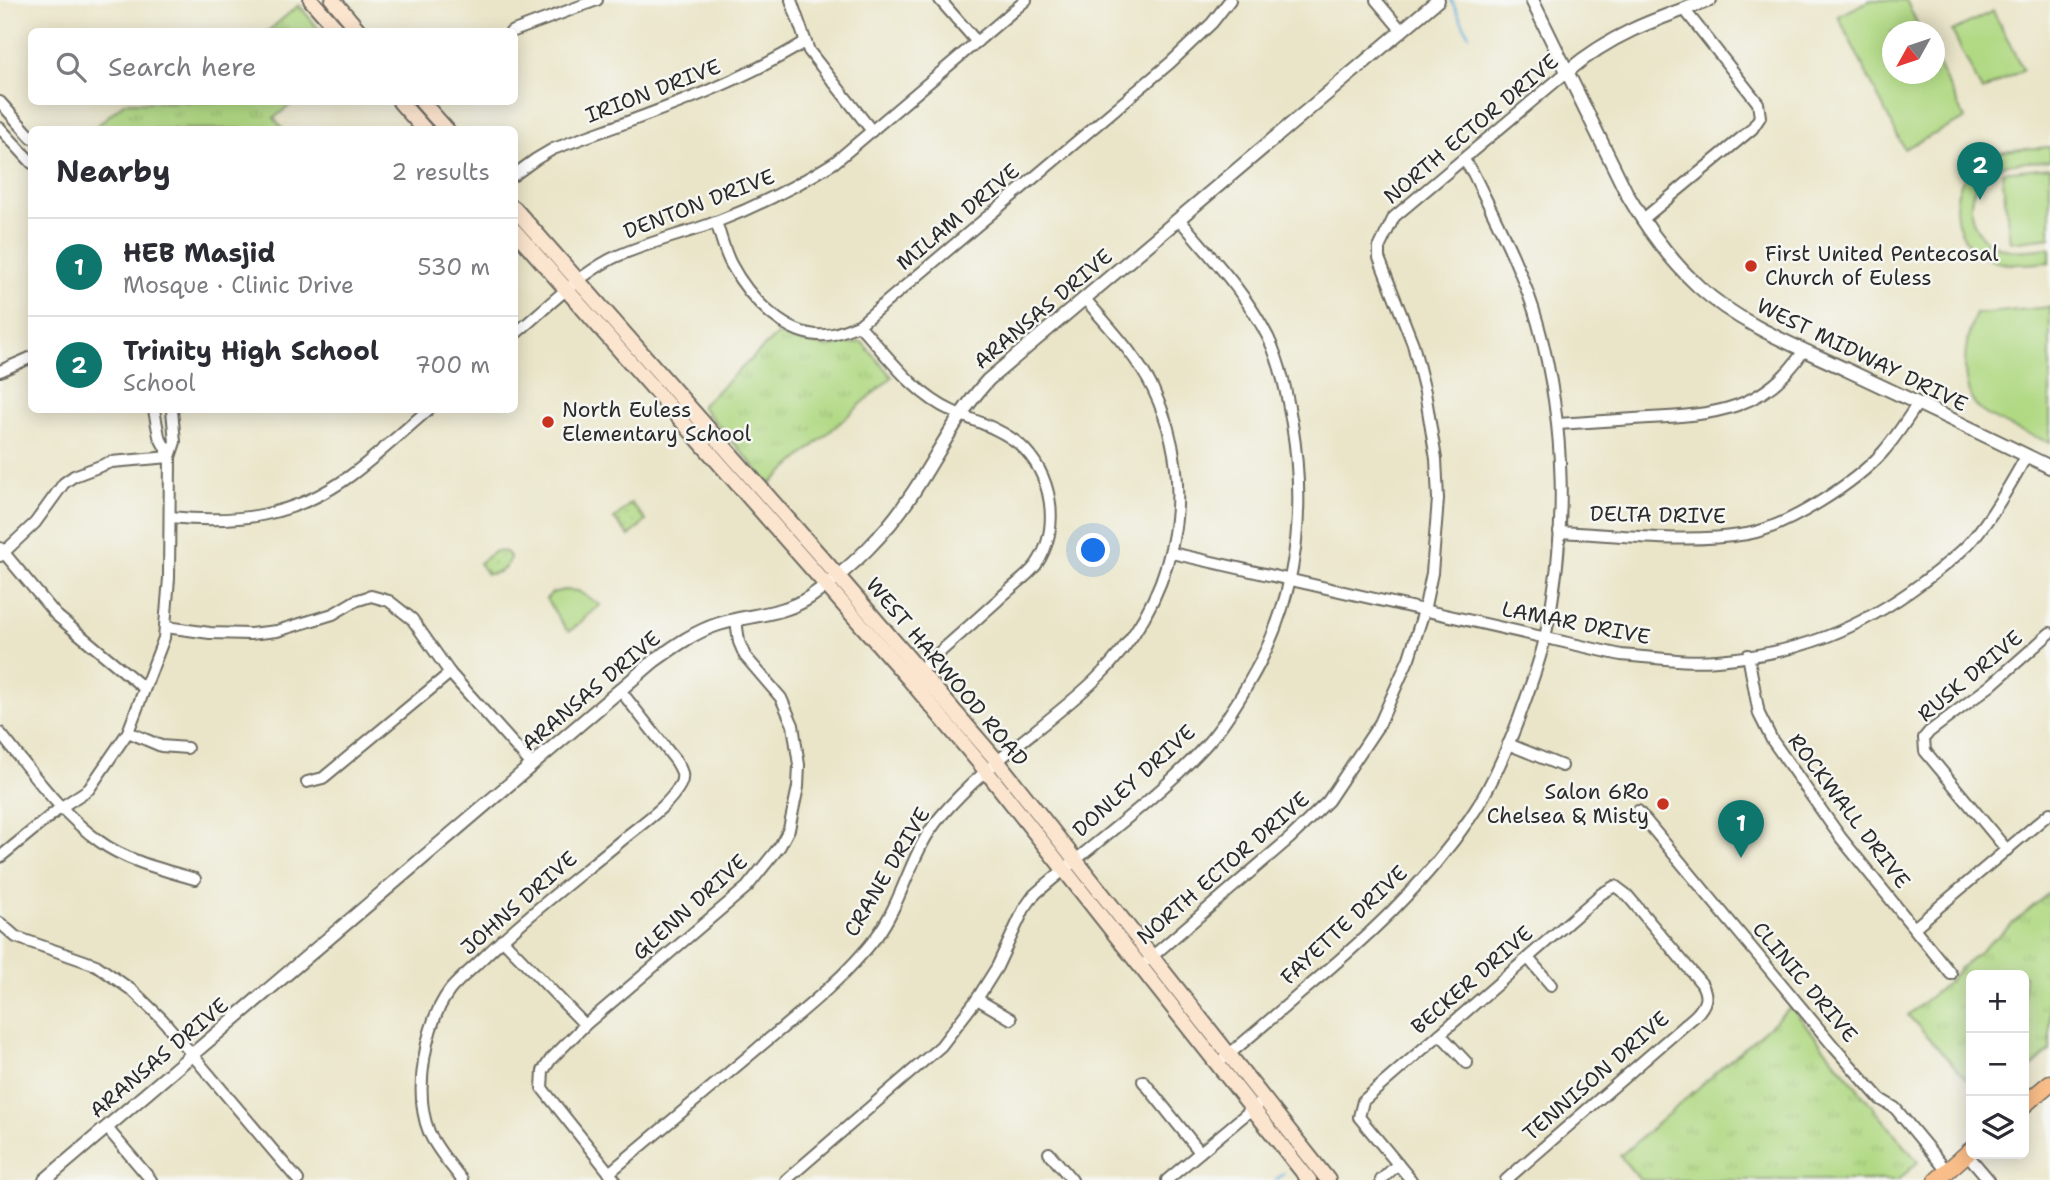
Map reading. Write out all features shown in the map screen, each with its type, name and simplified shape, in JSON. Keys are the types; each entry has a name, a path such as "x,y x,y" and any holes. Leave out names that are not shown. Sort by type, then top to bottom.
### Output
{"main road":[{"path":"311,0 336,28"},
{"path":"333,0 357,28"},
{"path":"406,105 422,126"},
{"path":"425,105 443,126"},
{"name":"WEST HARWOOD ROAD","path":"518,213 642,377 825,585 914,675"},
{"name":"WEST HARWOOD ROAD","path":"518,234 654,366 837,575 914,675 993,767 1147,961 1258,1104 1309,1180"},
{"path":"642,377 654,366"},
{"path":"2029,1101 2050,1083"},
{"name":"WEST HARWOOD ROAD","path":"1258,1104 1328,1180"},
{"path":"1942,1175 1966,1155"}],"street":[{"path":"518,29 597,0"},
{"path":"790,0 809,51 872,131"},
{"path":"940,0 977,41"},
{"name":"DENTON DRIVE","path":"518,332 573,285 622,254 716,222 771,198 835,162 1026,0"},
{"name":"MILAM DRIVE","path":"716,222 731,264 776,320 805,333 817,335 832,334 859,325 1177,58 1212,23 1230,0"},
{"path":"1376,0 1402,31"},
{"name":"ARANSAS DRIVE","path":"45,1180 654,661 698,632 788,608 813,595 837,575 869,547 902,509 962,414 988,380 1438,0"},
{"name":"WEST MIDWAY DRIVE","path":"1532,0 1642,220 1667,254 1700,288 1756,327 2050,467"},
{"name":"NORTH ECTOR DRIVE","path":"1147,961 1290,838 1328,801 1363,751 1385,712 1409,657 1424,611 1432,573 1436,533 1436,459 1416,356 1382,270 1379,248 1394,217 1593,51 1628,31 1710,0"},
{"path":"1642,220 1752,129 1760,117 1758,103 1684,9"},
{"name":"IRION DRIVE","path":"518,172 553,149 740,78 805,42"},
{"path":"0,102 28,134"},
{"path":"0,128 28,159"},
{"name":"FAYETTE DRIVE","path":"1223,1059 1358,945 1448,849 1472,816 1508,744 1545,638 1556,565 1561,471 1558,424 1551,380 1533,310 1510,250 1474,173 1464,160"},
{"name":"DONLEY DRIVE","path":"786,1180 941,1046 977,999 997,967 1024,909 1034,895 1172,778 1207,744 1227,718 1264,659 1279,619 1296,554 1299,480 1288,402 1269,339 1246,299 1179,219"},
{"name":"CRANE DRIVE","path":"612,1177 839,978 877,935 894,906 930,829 953,803 1094,681 1127,645 1150,609 1171,553 1176,513 1176,482 1171,443 1154,392 1143,370 1085,299"},
{"path":"859,325 922,392 952,411 1017,442 1038,464 1049,492 1048,534 1034,567 914,675"},
{"path":"1558,424 1721,412 1771,388 1804,350"},
{"path":"0,371 28,359"},
{"name":"DELTA DRIVE","path":"1559,532 1693,539 1749,534 1770,527 1817,504 1865,468 1882,453 1918,403"},
{"path":"155,413 159,436 170,457"},
{"path":"0,857 60,808 89,789 128,732 166,627 170,457 175,442 172,413"},
{"path":"170,517 210,521 236,520 300,503 350,476 424,413"},
{"name":"LAMAR DRIVE","path":"1171,553 1620,655 1685,661 1717,660 1786,649 1846,630 1868,620 1911,592 1951,561 1970,542 2006,494 2027,455"},
{"path":"144,688 56,615 1,552 35,523 64,483 75,476 111,462 170,457"},
{"path":"166,627 210,633 250,634 277,631 333,614 355,601 371,596 389,601 412,619 450,673 532,765"},
{"name":"GLENN DRIVE","path":"612,1177 542,1088 543,1071 551,1059 585,1025 747,887 780,846 789,829 798,787 799,765 793,725 780,698 745,656 739,642 736,620"},
{"name":"RUSK DRIVE","path":"2007,850 1925,751 1924,738 1990,686 2050,632"},
{"name":"ROCKWALL DRIVE","path":"1748,655 1759,714 1772,740 1841,838 1951,974"},
{"path":"307,782 323,778 450,673"},
{"name":"JOHNS DRIVE","path":"462,1180 429,1131 421,1084 428,1039 438,1011 450,990 502,939 659,810 681,783 682,772 676,761 620,690"},
{"path":"128,732 161,746 187,748"},
{"path":"0,733 60,808 100,842 130,857 195,879"},
{"path":"1508,744 1562,766"},
{"name":"CLINIC DRIVE","path":"1638,811 1834,1047 1880,1099 1895,1108 1942,1175"},
{"path":"1914,928 2050,813"},
{"name":"BECKER DRIVE","path":"1398,1164 1359,1117 1363,1101 1610,887 1615,886 1627,895 1701,983 1706,997"},
{"path":"0,923 16,937 96,965 133,991 162,1019 298,1180"},
{"path":"502,939 585,1025"},
{"path":"1528,958 1551,985"},
{"name":"TENNISON DRIVE","path":"1506,1180 1695,1016 1705,1004 1706,997"},
{"path":"977,999 1012,1019"},
{"path":"1440,1034 1467,1063"},
{"path":"1143,1081 1200,1152"},
{"path":"1167,1180 1258,1104"},
{"path":"107,1128 151,1180"},
{"path":"1049,1153 1072,1180"},
{"path":"1974,1159 1989,1180"},
{"path":"1381,1180 1398,1164 1409,1179"}],"green space":[{"path":"1871,0 1906,0 1916,21 1882,21 1882,84 1945,84 1945,78 1965,119 1904,149 1838,16"},
{"path":"299,5 318,28 272,28"},
{"path":"1993,11 2023,70 1982,91 1952,31"},
{"path":"121,105 290,105 274,118 281,126 97,126"},
{"path":"2050,147 2050,161 2009,164 1985,175 1972,195 1971,207 1977,230 1985,239 2009,250 2050,248 2050,262 2006,263 1991,260 1976,251 1965,239 1958,224 1958,191 1965,176 1976,164 1991,155"},
{"path":"2050,167 2050,237 2010,242 2002,172"},
{"path":"2050,307 2050,443 1984,413 1975,404 1970,393 1965,366 1968,338 1976,314"},
{"path":"778,334 795,341 827,347 862,342 892,377 770,484 701,406"},
{"path":"631,503 646,521 629,536 614,519"},
{"path":"495,551 506,552 510,556 509,561 502,570 487,574 479,563"},
{"path":"578,591 600,605 570,631 546,599 552,593"},
{"path":"2050,892 2050,1051 2029,1070 2029,970 1966,970 1966,1079 1908,1015 1946,984 1961,967"},
{"path":"1791,1007 1918,1162 1898,1180 1640,1180 1620,1156"}],"waterway":[{"path":"1451,0 1469,35"},
{"path":"1276,1180 1284,1173"}],"place":[{"name":"Trinity High School","path":"1980,200"},
{"name":"First United Pentecosal Church of Euless","path":"1751,266"},
{"name":"North Euless Elementary School","path":"548,422"},
{"name":"Salon 6Ro Chelsea & Misty","path":"1663,804"},
{"name":"HEB Masjid","path":"1741,858"}]}
